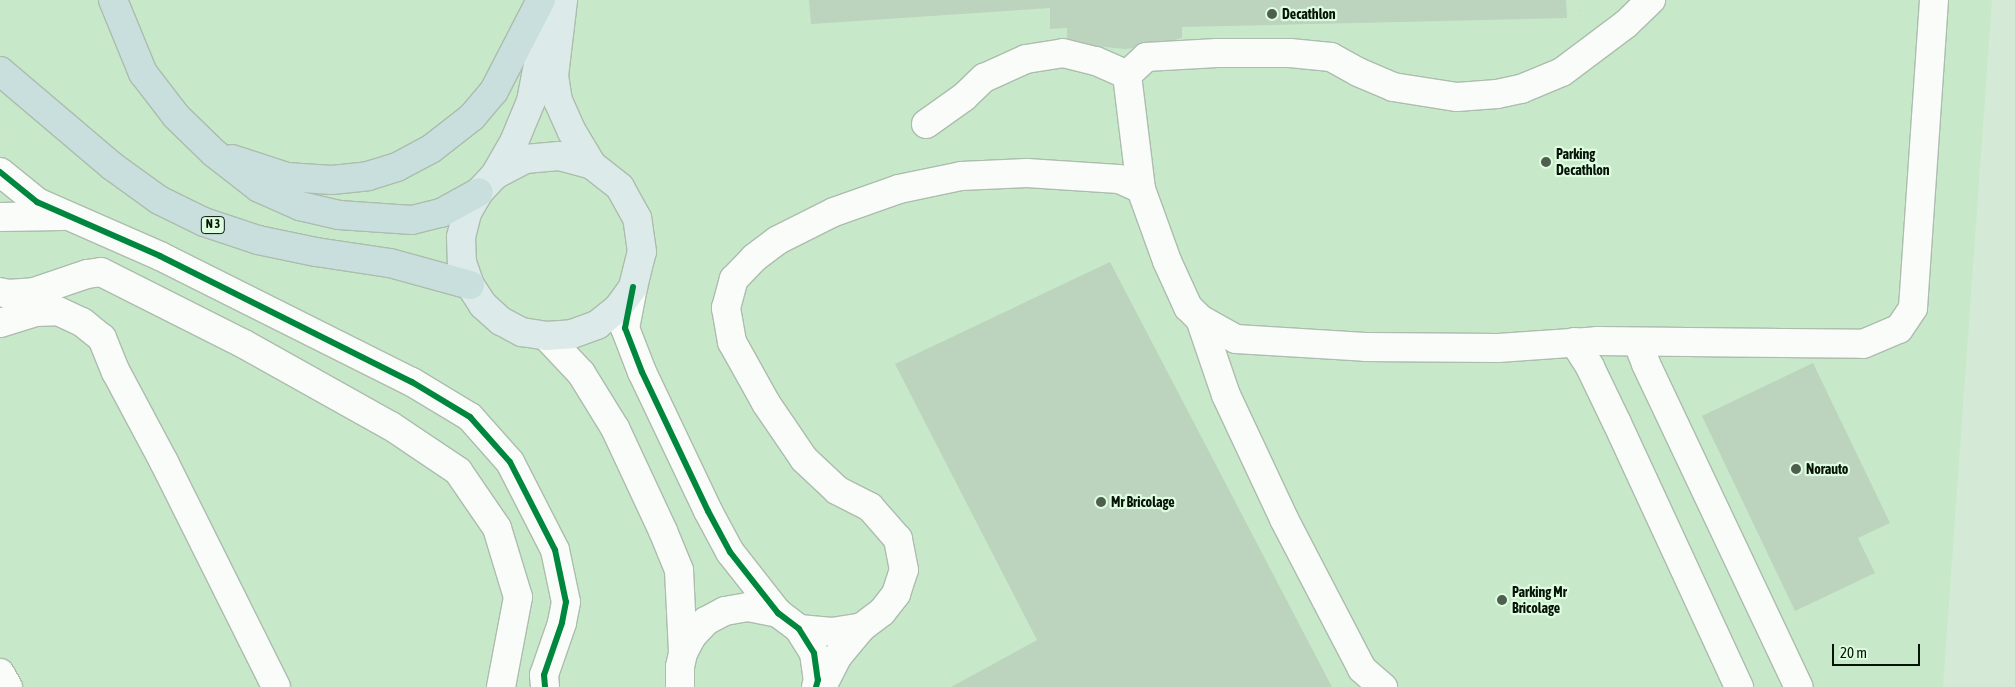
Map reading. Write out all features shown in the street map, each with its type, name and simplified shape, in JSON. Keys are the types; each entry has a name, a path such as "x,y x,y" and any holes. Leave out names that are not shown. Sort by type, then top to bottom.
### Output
{"highway":[{"path":"113,0 144,72 176,116 214,153 260,188 300,206 339,215 412,220 441,213 487,183"},
{"path":"214,153 287,177 332,180 368,176 397,167 431,149 478,110 502,78 542,0"},
{"name":"N 3","path":"0,70 112,166 159,200 204,222 258,240 316,252 390,262 470,285"}],"main road":[{"path":"487,183 525,159 559,156 592,165 620,187 637,218 642,252 633,287 618,308 597,325 572,334 546,336 522,332 501,321 483,305 470,285 462,262 461,237 467,213 514,142 531,101 540,54 542,0"},
{"path":"563,0 554,76 558,101 592,165"}],"street":[{"path":"1127,75 1146,57 1217,53 1290,53 1331,57 1358,72 1393,87 1457,97 1497,94 1521,89 1562,72 1626,24 1651,0"},
{"path":"1127,75 1141,189 1167,261 1188,307 1200,320 1236,339 1365,347 1498,348 1574,342 1720,341 1863,344 1899,329 1913,308 1934,0"},
{"path":"926,124 964,97 984,78 1026,59 1063,53 1096,61 1127,75"},
{"path":"0,172 37,202 160,256 404,378 470,417 510,462 555,550 566,602 562,623 544,675 545,687"},
{"path":"822,687 837,657 862,627 882,612 896,594 904,570 898,538 870,507 837,490 804,459 766,402 732,342 726,308 734,279 754,258 778,240 834,212 899,189 961,176 1027,173 1119,180 1141,189"},
{"path":"0,217 71,216"},
{"path":"0,292 8,294 34,292 58,286 87,274 101,272 244,344 392,426 458,471 497,528 518,597 501,687"},
{"path":"633,287 626,328 642,372 708,512 730,552 778,613 799,629 814,653 818,680 816,687"},
{"path":"0,323 35,312 58,311 82,322 102,338 116,372 164,462 276,687"},
{"path":"1200,320 1226,395 1284,519 1362,668 1383,687"},
{"path":"546,336 581,373 615,428 663,530 679,570 683,653 680,667 680,687"},
{"path":"1574,342 1590,367 1621,431 1739,687"},
{"path":"1638,343 1799,687"},
{"path":"683,653 692,636 706,621 725,611 748,607 778,613"},
{"path":"799,629 832,632 862,627"},
{"path":"0,673 8,687"}],"shaded area":[{"path":"0,0 1992,0 1943,687 0,687"}],"building":[{"name":"Decathlon","path":"809,0 1566,0 1567,18 1182,27 1182,38 1153,46 1125,49 1095,46 1067,40 1067,28 1050,29 1050,8 811,24"},
{"name":"Mr Bricolage","path":"1110,262 1332,687 951,687 1037,640 895,364"},
{"name":"Norauto","path":"1813,363 1890,523 1858,538 1875,573 1795,611 1702,416"}],"cycle path":[{"path":"0,172 37,202 160,256 412,382 470,417 510,462 555,550 566,602 562,623 544,675 545,687"},
{"path":"633,287 625,328 642,372 708,511 730,552 778,613 799,629 814,653 818,680 816,687"}],"place":[{"name":"Decathlon","path":"1272,14"},
{"name":"Parking Decathlon","path":"1546,162"},
{"name":"Norauto","path":"1796,469"},
{"name":"Mr Bricolage","path":"1101,502"},
{"name":"Parking Mr Bricolage","path":"1502,600"}]}
